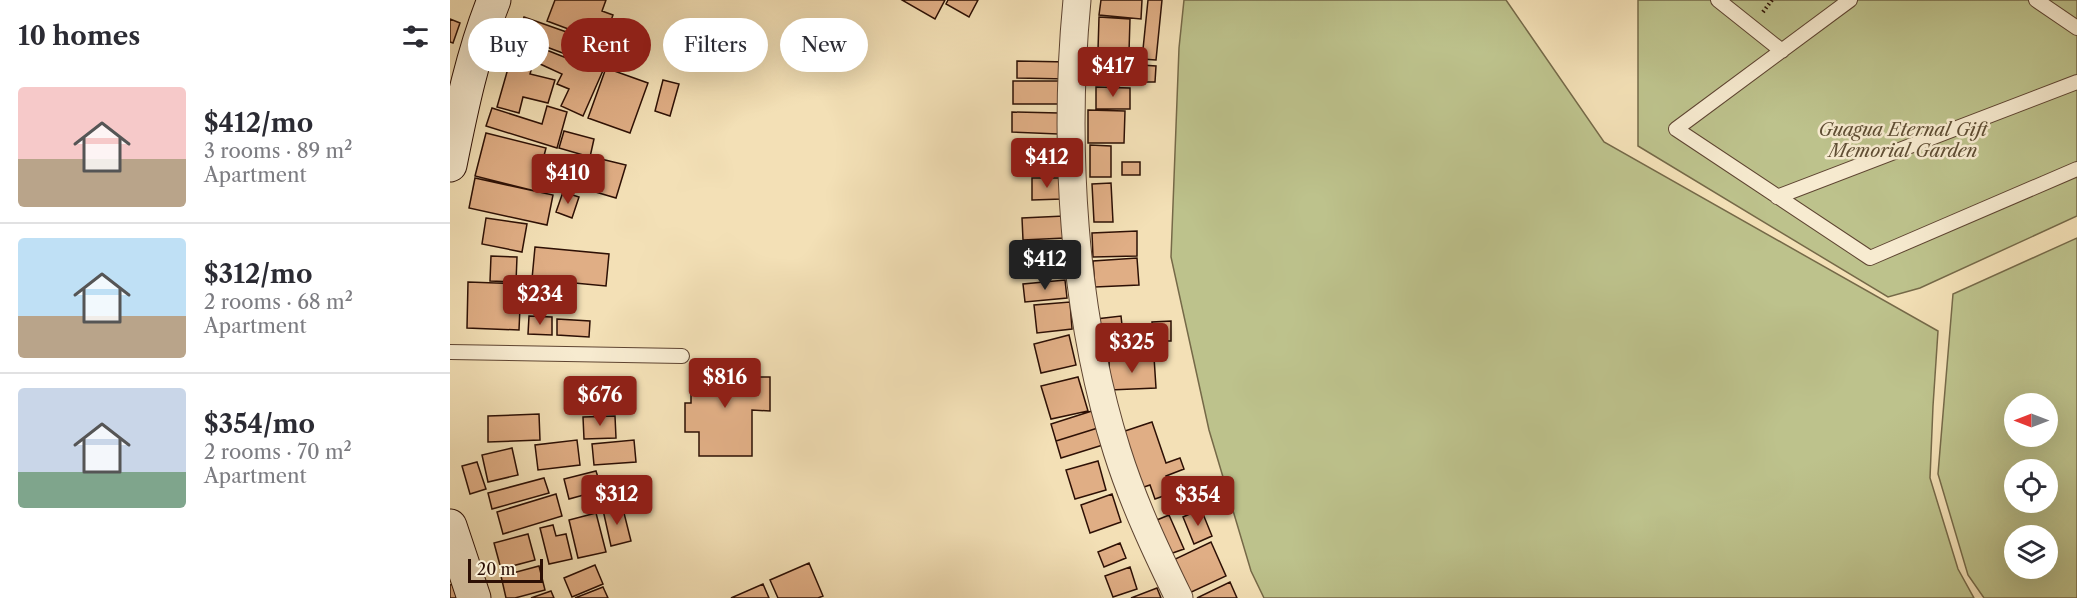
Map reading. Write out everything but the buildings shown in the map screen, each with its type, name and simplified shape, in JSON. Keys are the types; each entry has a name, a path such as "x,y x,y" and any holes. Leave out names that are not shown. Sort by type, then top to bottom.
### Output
{"main road":[{"path":"450,165 461,111 494,0"},
{"path":"452,544 474,598"}],"street":[{"path":"1077,0 1072,46 1072,191 1088,339 1117,452 1154,546 1179,598"}],"lane":[{"path":"1718,0 1782,51"},
{"path":"1850,0 1676,129 1870,258 2077,169"},
{"path":"2036,0 2077,28"},
{"path":"1777,197 2077,82"},
{"path":"450,352 682,356"}],"green space":[{"path":"1184,0 1506,0 1604,142 1938,331 1930,478 1958,569 1974,598 1264,598 1251,571 1209,430 1171,257 1179,48"},
{"name":"Guagua Eternal Gift Memorial Garden","path":"1638,0 2077,0 2077,216 1920,288 1888,297 1638,146"},
{"path":"2077,238 2077,598 1984,598 1968,575 1938,474 1953,294"}]}
